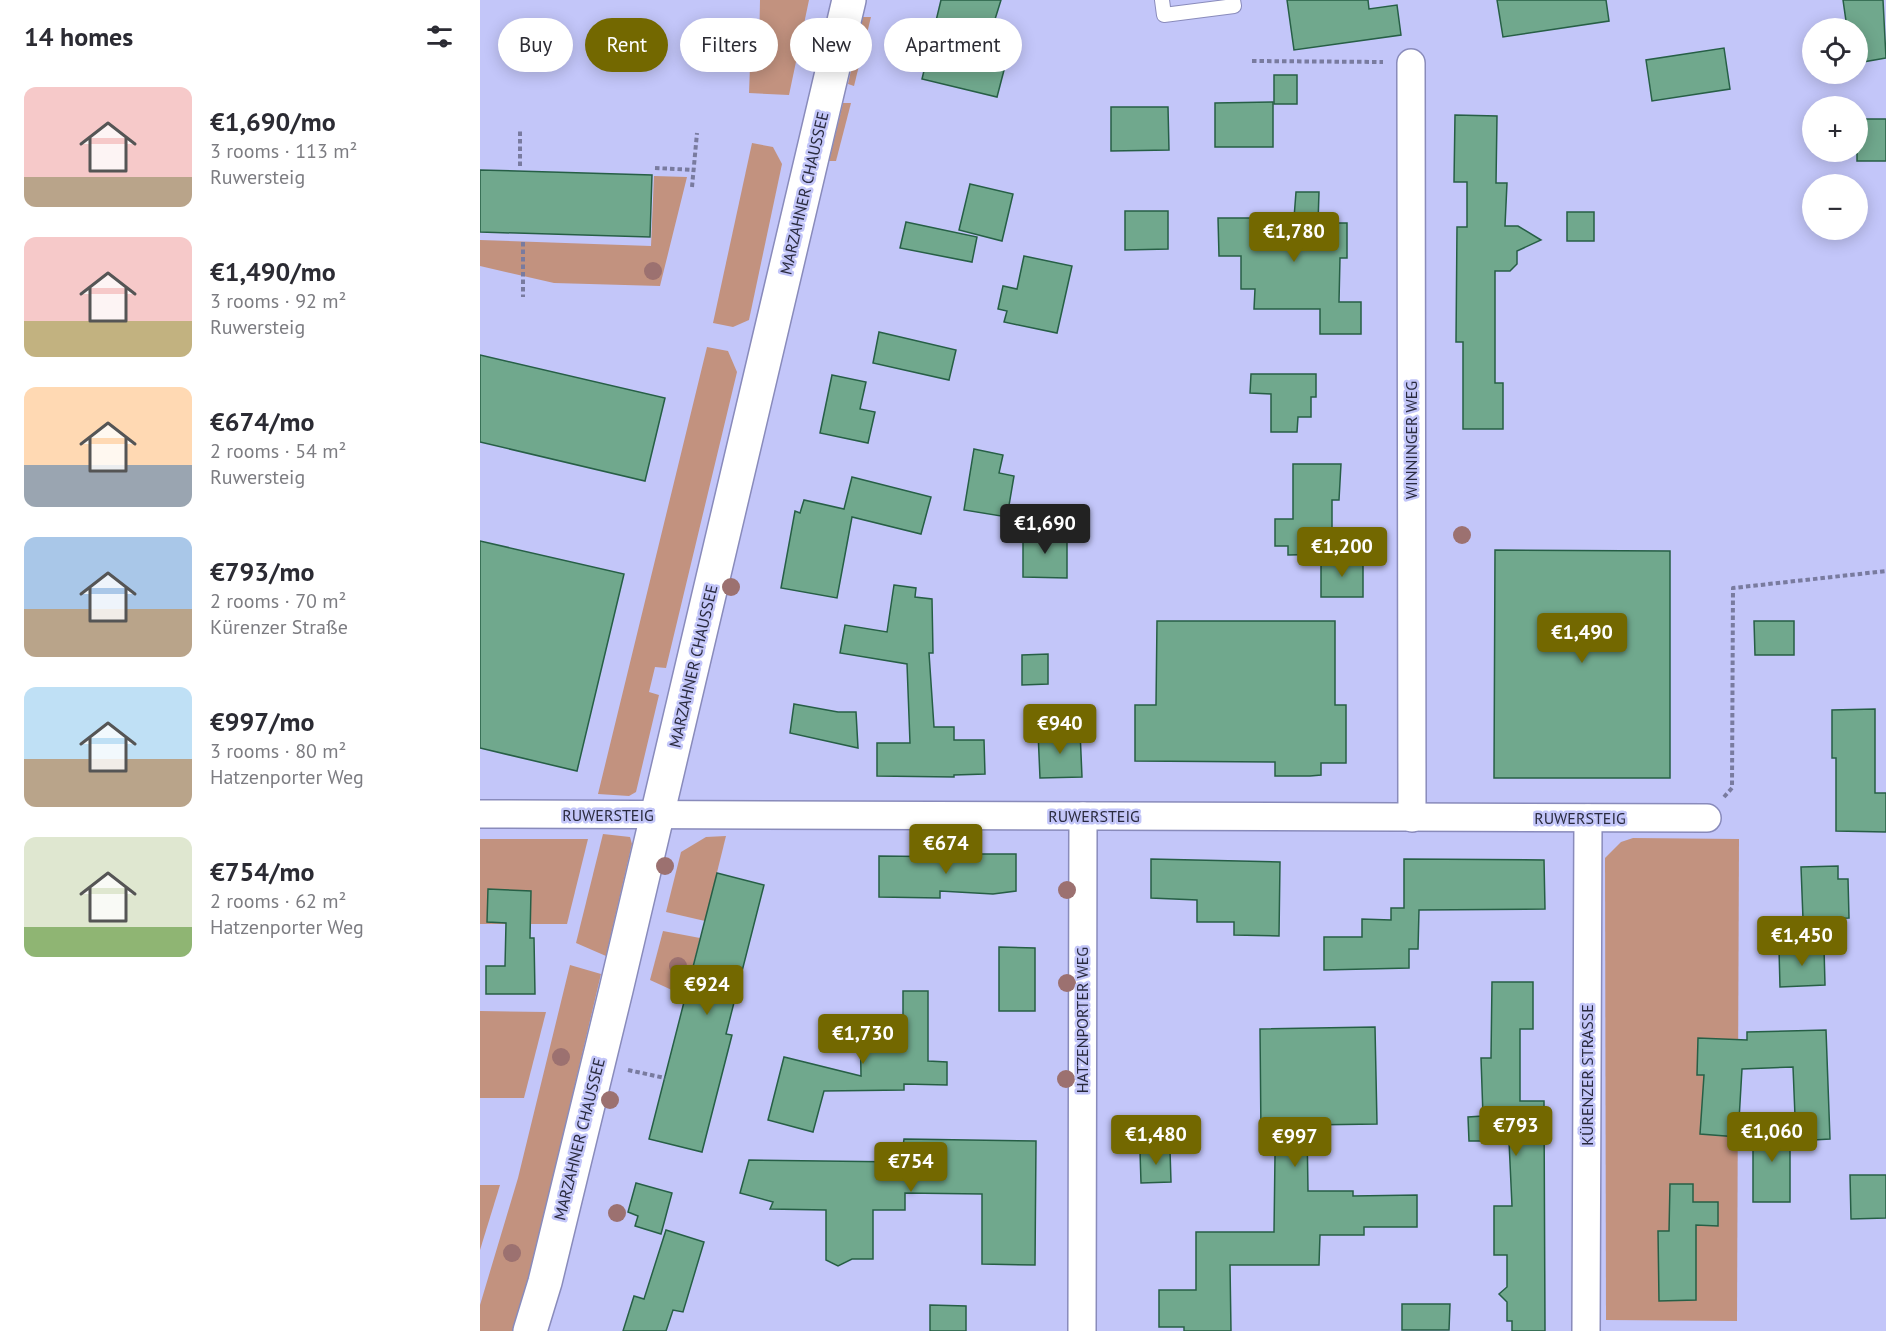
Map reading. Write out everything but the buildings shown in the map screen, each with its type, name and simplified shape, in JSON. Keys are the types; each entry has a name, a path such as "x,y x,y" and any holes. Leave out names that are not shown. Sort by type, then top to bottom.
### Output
{"street":[{"name":"MARZAHNER CHAUSSEE","path":"530,1331 544,1282 657,816 849,0"},
{"name":"WINNINGER WEG","path":"1411,63 1412,818"},
{"name":"RUWERSTEIG","path":"480,814 1707,818"},
{"name":"HATZENPORTER WEG","path":"1082,1331 1083,816"},
{"name":"KÜRENZER STRASSE","path":"1586,1331 1588,818"}],"lane":[{"path":"1162,0 1164,15 1234,6 1233,0"}],"path":[{"path":"1252,61 1411,63"},
{"path":"520,129 520,166"},
{"path":"692,187 697,133"},
{"path":"655,168 695,170"},
{"path":"523,242 523,297"},
{"path":"1707,818 1732,788 1733,588 1886,572"},
{"path":"624,1069 664,1078"}],"shaded area":[{"path":"760,0 809,0 805,18 790,18 790,72 794,72 789,95 749,93 750,72 778,72 778,18 760,18"},
{"path":"851,72 857,72 854,86 848,84"},
{"path":"843,103 851,103 836,161 829,161"},
{"path":"752,143 773,147 782,164 749,320 733,327 713,323"},
{"path":"654,176 687,177 660,286 554,283 480,266 480,240 651,246"},
{"path":"707,347 728,351 737,372 666,668 655,667 649,692 659,695 636,792 629,796 598,794"},
{"path":"603,834 630,837 632,844 606,956 576,943"},
{"path":"726,836 705,921 666,912 681,852 706,837"},
{"path":"1633,838 1739,839 1737,1321 1606,1320 1605,858 1621,842"},
{"path":"480,839 588,839 567,924 480,924"},
{"path":"663,931 700,938 685,996 650,980"},
{"path":"570,965 601,974 532,1267 514,1331 480,1331 480,1305 518,1178"},
{"path":"480,1011 546,1012 524,1098 480,1098"},
{"path":"480,1185 500,1185 480,1250"}]}
